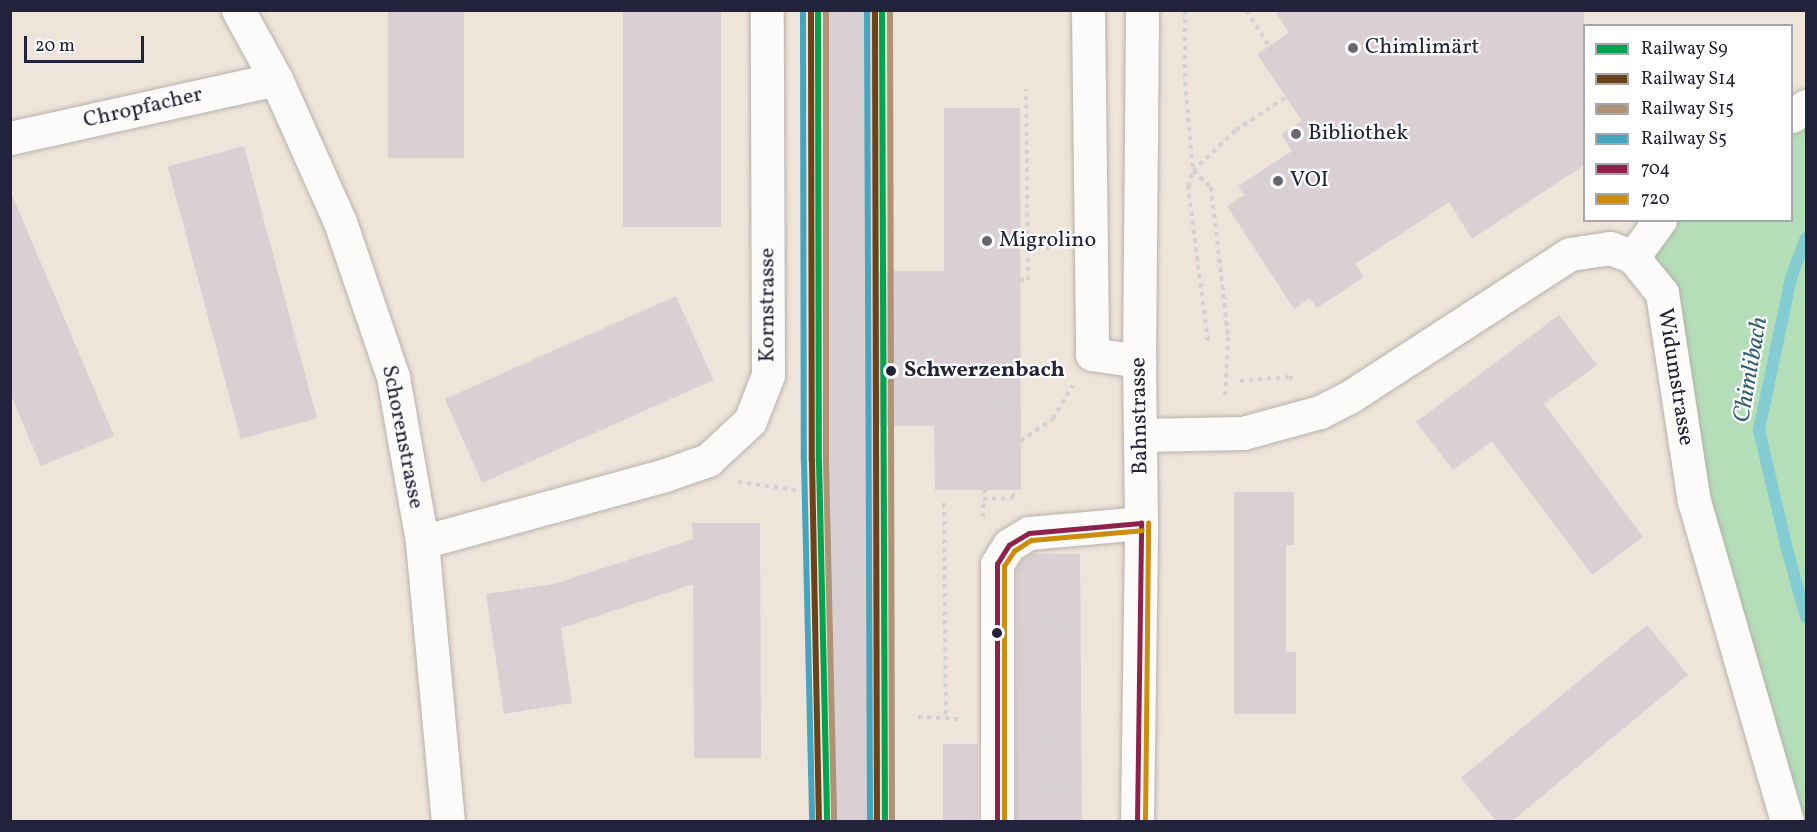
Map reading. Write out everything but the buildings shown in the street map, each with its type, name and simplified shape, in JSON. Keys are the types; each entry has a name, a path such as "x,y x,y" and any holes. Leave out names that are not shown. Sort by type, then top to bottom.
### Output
{"street":[{"name":"Schorenstrasse","path":"238,10 276,79 340,222 393,377 422,542 448,822"},
{"name":"Kornstrasse","path":"422,542 654,478 708,460 750,421 768,375 767,10"},
{"path":"1088,10 1092,354 1139,361"},
{"name":"Bahnstrasse","path":"1137,822 1141,523 1139,361 1142,10"},
{"name":"Chropfacher","path":"10,138 276,79"},
{"path":"1793,115 1806,106"},
{"path":"1140,435 1243,433 1320,412 1351,396 1570,255 1610,248 1633,257 1659,222"},
{"name":"Widumstrasse","path":"1633,257 1662,293 1694,501 1787,822"},
{"path":"997,822 997,564 1010,545 1029,533 1141,523"}],"path":[{"path":"852,10 852,572"},
{"path":"1185,10 1185,82 1193,171 1188,187 1208,341"},
{"path":"1193,171 1236,130 1297,90 1246,10"},
{"path":"984,527 983,499 1013,498 1011,280 1028,280 1026,89"},
{"path":"1193,171 1210,186 1228,337 1222,434"},
{"path":"1012,447 1053,419 1092,354"},
{"path":"1239,381 1288,377"},
{"path":"985,493 984,405 1012,404"},
{"path":"740,483 796,490"},
{"path":"944,503 946,718"},
{"path":"831,580 852,572 874,578"},
{"path":"1049,822 1050,572"},
{"path":"1029,617 1077,630"},
{"path":"918,717 966,720"},
{"path":"1029,736 1065,744"},
{"path":"1035,785 1079,785"}],"green space":[{"path":"1806,106 1806,821 1787,821 1694,501 1662,293 1633,257 1659,222 1793,222 1793,115"}],"waterway":[{"name":"Chimlibach","path":"1806,238 1791,278 1759,430 1786,545 1806,617"}],"rail line":[{"name":"S5","path":"803,10 804,461 812,822"},
{"name":"S14","path":"811,10 812,461 819,822"},
{"name":"S9","path":"818,10 819,461 827,822"},
{"name":"S15","path":"826,10 826,461 834,822"},
{"name":"S5","path":"867,10 870,822"},
{"name":"S14","path":"875,10 877,822"},
{"name":"S9","path":"882,10 885,822"},
{"name":"S15","path":"890,10 892,822"}],"transit line":[{"name":"704","path":"997,822 997,564 1009,545 1029,533 1141,523"},
{"name":"704","path":"1137,822 1141,523"},
{"name":"720","path":"1145,822 1148,523"},
{"name":"720","path":"1004,822 1004,566 1014,551 1031,540 1142,530"}],"place":[{"name":"Chimlimärt","path":"1353,48"},
{"name":"Bibliothek","path":"1296,134"},
{"name":"VOI","path":"1278,181"},
{"name":"Migrolino","path":"987,241"},
{"name":"Schwerzenbach","path":"891,371"}]}
